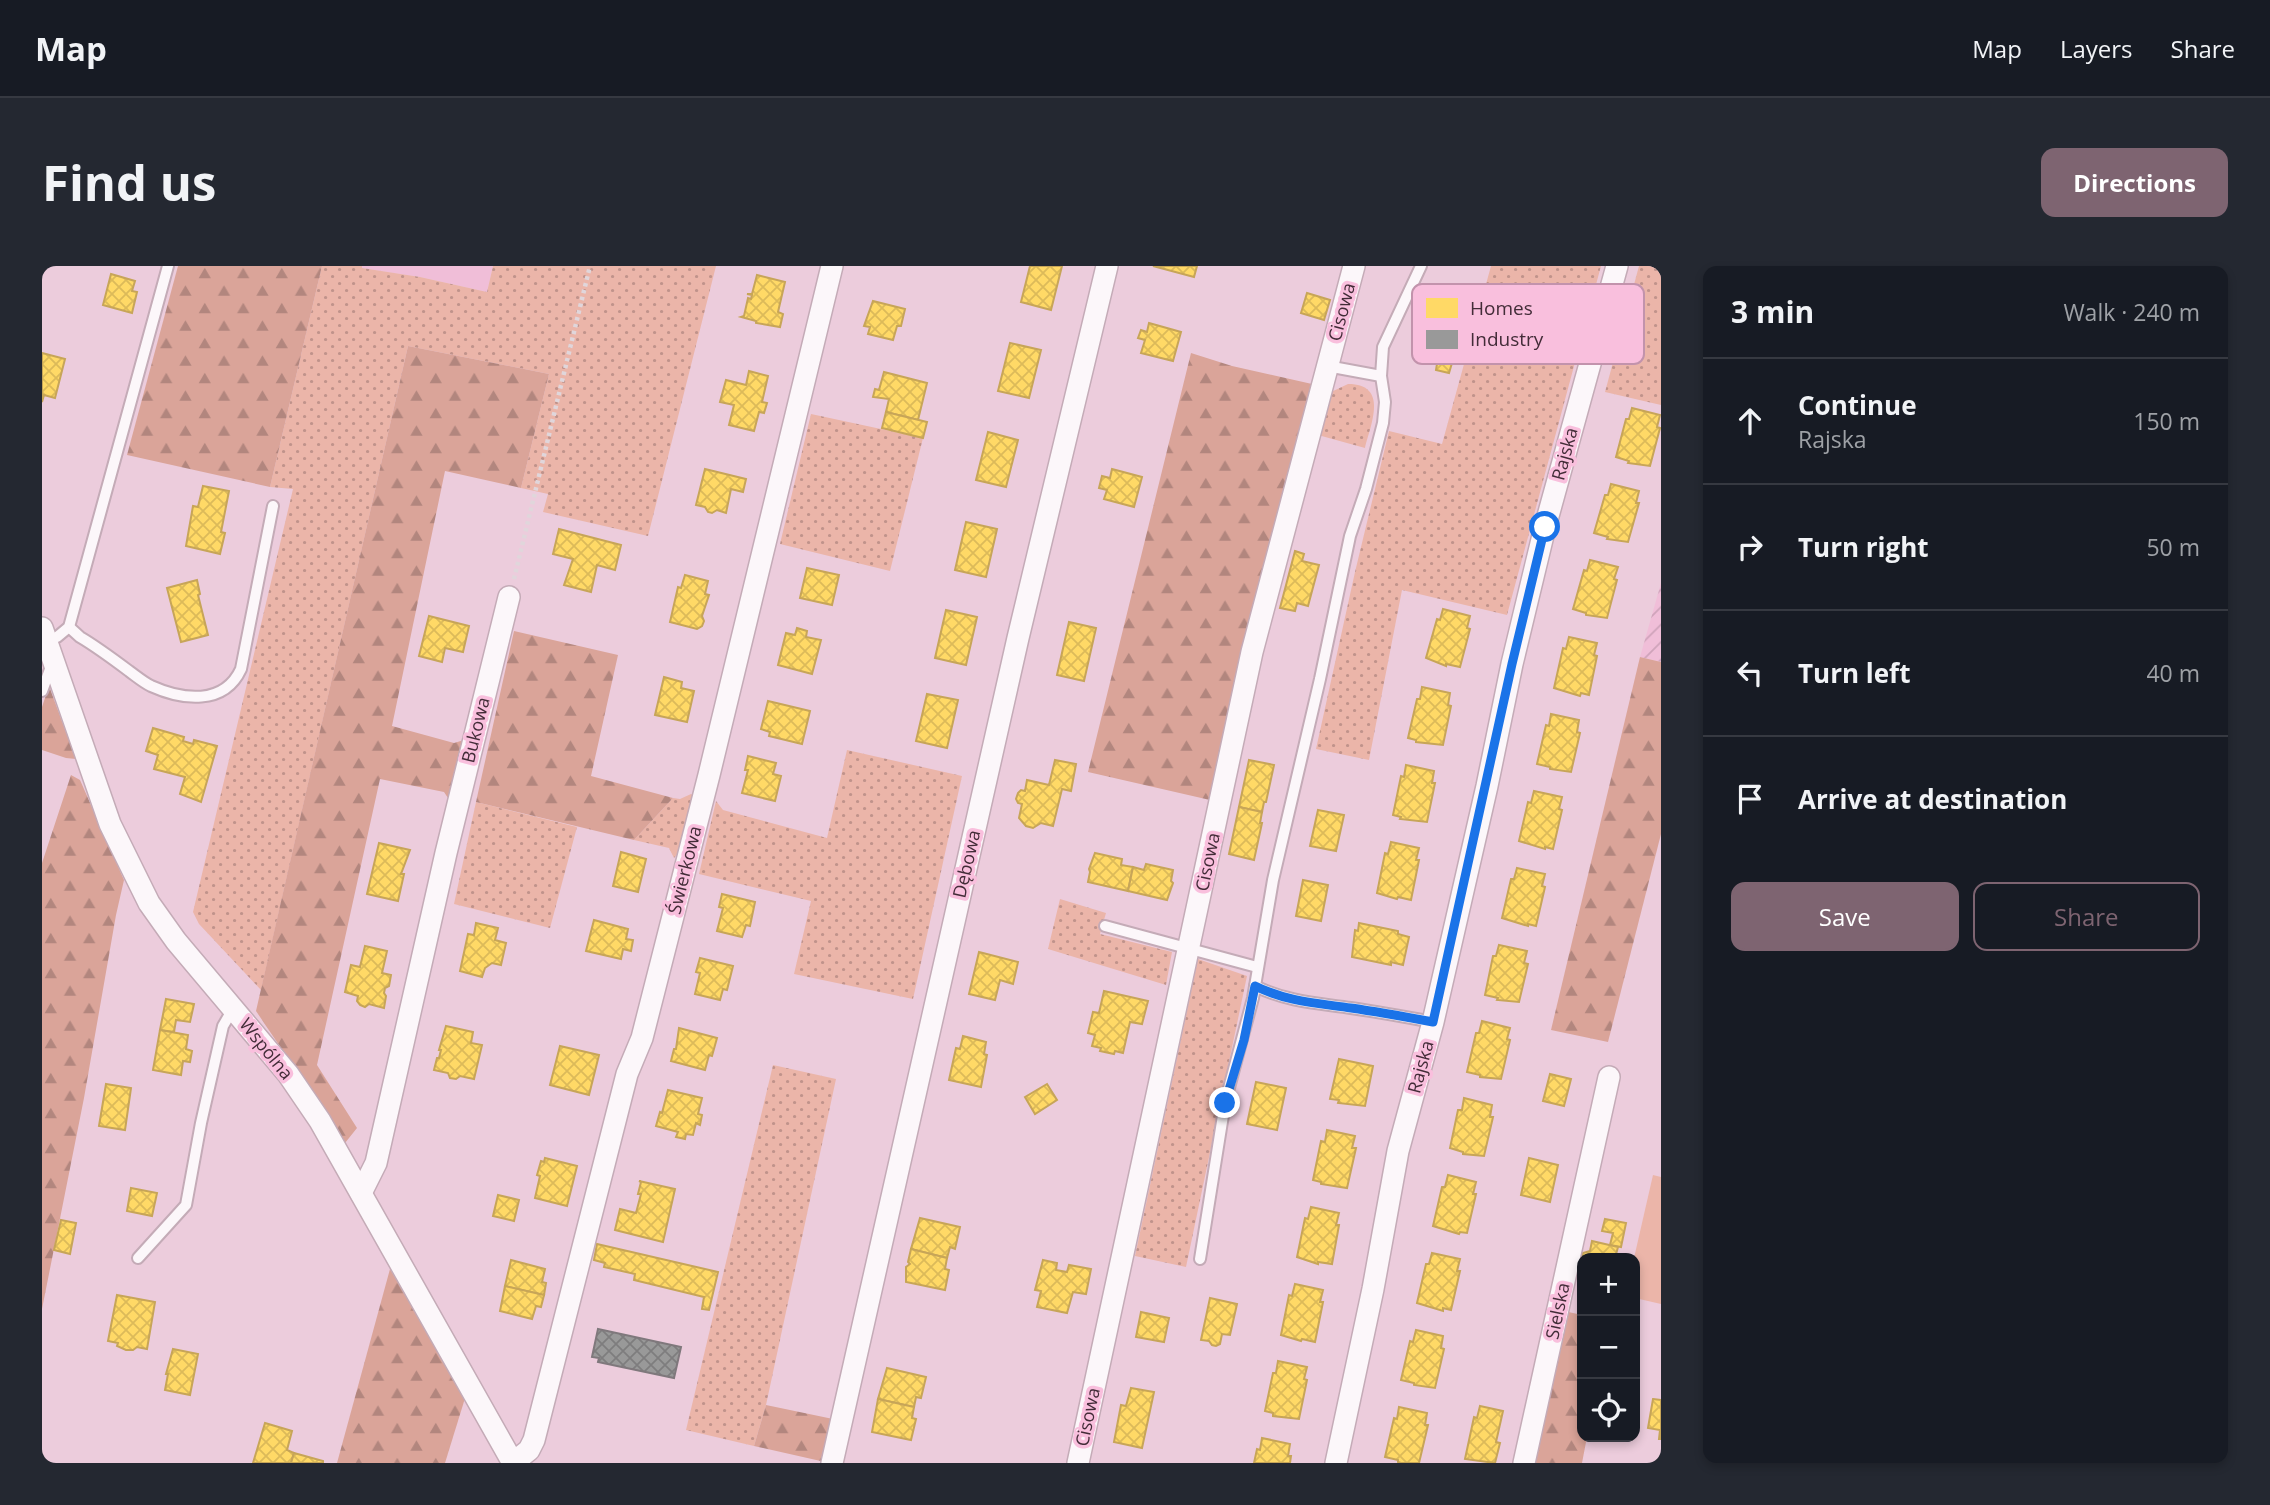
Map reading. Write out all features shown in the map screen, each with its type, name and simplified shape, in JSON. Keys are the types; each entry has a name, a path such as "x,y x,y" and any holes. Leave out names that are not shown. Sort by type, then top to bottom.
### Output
{"street":[{"name":"Świerkowa","path":"513,1463 529,1450 534,1440 627,1074 642,1038 709,775 832,266"},
{"name":"Dębowa","path":"832,1463 1018,638 1107,266"},
{"name":"Cisowa","path":"1078,1463 1252,652 1354,266"},
{"name":"Rajska","path":"1612,284 1617,266"},
{"name":"Rajska","path":"1336,1463 1373,1289 1398,1152 1433,1022 1545,527 1590,364"},
{"name":"Bukowa","path":"361,1193 376,1163 446,853 509,597"},
{"name":"Wspólna","path":"44,634 110,824 149,904 176,942 288,1074 320,1121 513,1463"},
{"name":"Sielska","path":"1524,1463 1609,1077"}],"lane":[{"path":"44,634 57,637 69,627 168,266"},
{"path":"1413,284 1422,266"},
{"path":"1200,1259 1225,1103 1244,1040 1273,880 1350,536 1366,489 1383,423 1383,347 1412,287"},
{"path":"1328,366 1381,376"},
{"path":"69,627 149,685 178,695 209,696 220,693 231,685 241,669 273,506"},
{"path":"42,691 53,662"},
{"path":"1105,926 1257,967"},
{"path":"1255,986 1294,1001 1433,1022"},
{"path":"138,1258 187,1205 201,1123 223,1026 233,1009"}],"path":[{"path":"509,597 590,266"}],"shaded area":[{"path":"322,266 362,266 487,292 493,266 716,266 648,536 543,512 548,494 521,488 549,374 408,346 261,990 199,924 193,912 293,489 270,487"},
{"path":"493,266 487,292 420,277 361,268"},
{"path":"1491,266 1601,266 1596,284 1486,284"},
{"path":"1639,266 1661,266 1661,405 1605,392 1613,364 1644,364 1644,284 1634,284"},
{"path":"1464,364 1575,364 1507,615 1402,590 1369,760 1316,749 1389,431 1442,444"},
{"path":"1348,384 1361,386 1369,391 1373,398 1373,417 1365,448 1318,435 1329,393"},
{"path":"811,414 923,438 890,571 780,544"},
{"path":"1661,583 1661,662 1640,657"},
{"path":"847,750 962,776 913,999 794,974 811,901 699,874 716,801 723,810 827,838"},
{"path":"691,794 695,796 680,851 674,858 669,848 634,840 673,798 680,799"},
{"path":"476,802 577,827 550,928 454,904"},
{"path":"1060,899 1106,913 1100,934 1172,952 1166,985 1048,949"},
{"path":"1198,959 1247,976 1186,1267 1135,1256"},
{"path":"773,1065 836,1079 766,1405 754,1446 686,1430"},
{"path":"1653,1175 1661,1177 1661,1304 1640,1299 1640,1253 1635,1253"}],"green space":[{"path":"178,266 322,266 270,487 127,455"},
{"path":"408,346 549,374 521,488 445,471 392,726 454,743 464,740 450,801 444,792 380,779 317,1065 357,1128 345,1143 256,1011"},
{"path":"1191,353 1232,366 1312,384 1210,800 1088,772"},
{"path":"514,631 618,655 591,776 673,798 634,840 476,802"},
{"path":"1640,657 1661,662 1661,834 1608,1042 1551,1030"},
{"path":"49,686 76,759 42,750 42,707"},
{"path":"71,775 80,780 124,880 42,1309 42,863"},
{"path":"390,1269 466,1395 445,1463 337,1463"},
{"path":"1564,1311 1577,1314 1577,1442 1586,1442 1582,1463 1532,1463"},
{"path":"766,1405 833,1419 825,1462 754,1446"}],"building: Homes":[{"path":"1030,266 1062,266 1051,310 1021,302"},
{"path":"1153,266 1197,266 1194,277"},
{"path":"111,274 135,281 132,291 137,292 132,313 103,305"},
{"path":"757,275 785,282 778,312 783,314 780,327 741,317 744,316 748,298 751,299 752,295 747,294 752,294"},
{"path":"1307,293 1330,300 1324,320 1301,313"},
{"path":"873,301 905,309 901,326 897,326 893,340 868,334 870,327 864,326"},
{"path":"1149,323 1181,332 1173,361 1141,353 1145,340 1138,338 1141,330 1147,332"},
{"path":"1010,343 1041,350 1029,398 998,391"},
{"path":"42,353 65,359 55,398 44,395 42,402"},
{"path":"1437,364 1452,364 1449,373 1436,370"},
{"path":"749,371 768,376 762,402 767,403 764,413 759,412 754,431 729,425 734,405 720,402 726,380 746,385"},
{"path":"884,372 927,383 918,420 886,412 889,399 873,397 875,389 879,390"},
{"path":"1632,408 1660,415 1657,427 1660,428 1650,466 1628,463 1629,461 1616,457 1626,419 1629,419"},
{"path":"886,412 927,422 923,438 882,428"},
{"path":"988,432 1018,440 1006,487 976,480"},
{"path":"705,469 746,479 743,492 731,489 726,513 717,510 708,512 705,507 696,505"},
{"path":"1112,469 1142,477 1134,507 1104,499 1107,490 1099,488 1102,476 1110,478"},
{"path":"1611,484 1639,491 1636,503 1639,503 1628,542 1607,539 1608,537 1594,533"},
{"path":"203,486 229,491 221,532 225,533 220,554 186,546 193,506 198,507"},
{"path":"966,522 997,529 986,577 955,570"},
{"path":"559,529 621,545 615,570 597,565 591,592 564,585 573,559 553,554"},
{"path":"1295,551 1304,554 1302,561 1319,565 1308,606 1297,603 1295,611 1280,608"},
{"path":"1590,560 1618,567 1607,618 1586,615 1573,609 1584,570 1587,571"},
{"path":"807,568 839,575 832,605 800,598"},
{"path":"685,575 708,581 705,594 709,595 702,616 704,621 697,629 670,622 678,587 681,588"},
{"path":"197,580 208,635 181,642 167,588"},
{"path":"1443,609 1470,616 1467,628 1470,629 1460,667 1446,666 1426,658 1437,619 1440,620"},
{"path":"946,610 977,617 966,665 935,658"},
{"path":"429,616 469,626 463,652 445,648 442,662 419,656"},
{"path":"1069,622 1096,628 1084,681 1057,675"},
{"path":"797,628 807,631 806,637 821,640 812,674 778,665 786,633 795,635"},
{"path":"1569,637 1597,643 1589,695 1581,693 1580,696 1554,688 1563,648 1566,649"},
{"path":"664,677 682,682 681,688 694,691 687,722 655,715"},
{"path":"1422,687 1450,693 1448,705 1451,706 1443,745 1416,742 1408,738"},
{"path":"927,694 958,700 947,748 916,741"},
{"path":"768,701 810,711 802,744 769,736 770,732 761,729"},
{"path":"1551,714 1579,720 1577,732 1580,733 1571,772 1537,764"},
{"path":"153,728 184,737 183,741 193,744 194,740 217,746 201,802 180,794 185,777 154,769 158,755 146,751"},
{"path":"748,756 776,763 773,774 781,776 775,801 742,793 748,770 745,770"},
{"path":"1055,760 1076,764 1071,791 1062,789 1053,826 1041,823 1033,828 1026,826 1019,818 1022,804 1016,799 1018,793 1025,791 1027,780 1049,785"},
{"path":"1249,760 1274,765 1262,812 1239,807"},
{"path":"1406,765 1434,771 1432,783 1435,783 1427,822 1400,819 1401,817 1393,815"},
{"path":"1534,791 1562,797 1559,809 1562,810 1553,849 1519,841 1528,802 1531,803"},
{"path":"1239,807 1262,812 1254,860 1229,854"},
{"path":"1318,810 1344,815 1336,851 1310,846"},
{"path":"1391,842 1419,848 1411,900 1377,893 1385,853 1388,854"},
{"path":"379,843 410,850 401,874 404,874 398,901 367,894"},
{"path":"621,852 646,859 638,892 613,886"},
{"path":"1095,853 1122,859 1121,865 1133,867 1128,891 1088,882"},
{"path":"1146,864 1173,870 1173,883 1167,900 1128,891 1133,867 1144,870"},
{"path":"1517,868 1545,874 1542,886 1545,887 1536,926 1502,918 1511,879 1514,879"},
{"path":"1303,880 1328,885 1321,921 1296,916"},
{"path":"722,894 755,902 750,926 746,925 742,937 717,931 723,908 719,907"},
{"path":"594,920 628,929 626,939 633,940 631,951 623,949 621,959 586,951"},
{"path":"476,923 498,928 495,940 506,943 501,965 492,963 485,968 482,977 460,971 468,934 474,935"},
{"path":"1359,923 1398,931 1398,934 1409,937 1403,965 1352,957 1355,930 1358,931"},
{"path":"1499,945 1527,951 1524,963 1528,964 1519,1002 1497,1000 1498,998 1485,995 1493,956 1496,956"},
{"path":"365,946 387,951 382,973 391,975 389,986 385,988 384,1008 369,1004 365,1007 360,1005 358,996 345,992 351,965 360,967"},
{"path":"979,952 1018,962 1013,984 1000,980 995,1000 969,994"},
{"path":"700,958 733,966 727,990 723,989 720,1000 695,994"},
{"path":"1104,991 1148,1001 1142,1024 1130,1022 1123,1053 1100,1051 1101,1048 1092,1046 1095,1035 1088,1033 1093,1012 1099,1013"},
{"path":"166,999 194,1004 190,1022 176,1020 174,1032 160,1030"},
{"path":"1482,1021 1510,1028 1501,1079 1480,1077 1467,1072 1476,1033 1479,1033"},
{"path":"446,1026 473,1032 471,1043 482,1045 474,1079 460,1076 456,1079 450,1078 448,1073 434,1070"},
{"path":"679,1028 717,1038 705,1070 671,1061"},
{"path":"160,1030 188,1035 186,1049 192,1051 190,1062 183,1061 181,1075 153,1070"},
{"path":"963,1036 986,1042 984,1054 987,1055 981,1087 949,1080 956,1048 960,1049"},
{"path":"560,1046 599,1055 589,1095 550,1085"},
{"path":"1339,1059 1373,1066 1365,1106 1338,1103 1339,1100 1330,1099"},
{"path":"1550,1074 1571,1079 1564,1106 1543,1101"},
{"path":"1256,1082 1286,1088 1277,1130 1247,1124"},
{"path":"106,1084 131,1088 125,1130 99,1126"},
{"path":"1047,1084 1057,1100 1035,1114 1025,1097"},
{"path":"668,1090 702,1098 698,1114 702,1115 700,1125 696,1123 693,1135 686,1134 685,1139 676,1137 678,1132 656,1126"},
{"path":"1464,1098 1492,1105 1490,1117 1493,1117 1484,1156 1463,1154 1450,1148 1458,1110 1462,1110"},
{"path":"1327,1130 1355,1136 1352,1148 1356,1148 1347,1188 1313,1180 1321,1141 1325,1142"},
{"path":"545,1158 577,1166 567,1206 535,1198 540,1176 537,1175 541,1161 544,1162"},
{"path":"1529,1158 1558,1165 1550,1202 1521,1195"},
{"path":"1448,1175 1476,1182 1467,1233 1459,1234 1433,1226 1442,1187 1445,1187"},
{"path":"639,1181 675,1189 663,1242 615,1230 620,1209 636,1213 641,1194 638,1194"},
{"path":"131,1188 157,1193 152,1216 127,1211"},
{"path":"498,1195 519,1200 514,1221 493,1216"},
{"path":"1311,1207 1339,1213 1332,1264 1318,1264 1297,1257 1305,1218 1308,1219"},
{"path":"920,1218 960,1227 955,1249 950,1247 947,1258 911,1249"},
{"path":"1605,1219 1626,1223 1621,1247 1610,1245 1613,1233 1602,1231"},
{"path":"61,1220 76,1223 70,1254 54,1250"},
{"path":"1592,1241 1618,1247 1616,1253 1583,1253 1590,1251"},
{"path":"597,1244 718,1272 709,1310 702,1309 704,1297 634,1280 635,1274 604,1267 605,1263 594,1260"},
{"path":"911,1249 947,1258 945,1269 949,1270 945,1290 906,1282 906,1267 910,1264 908,1262"},
{"path":"1432,1253 1460,1259 1451,1310 1443,1308 1443,1311 1417,1303 1426,1264 1429,1264"},
{"path":"511,1260 545,1269 542,1282 546,1283 544,1295 505,1286"},
{"path":"1043,1260 1057,1263 1056,1270 1067,1272 1069,1265 1091,1269 1086,1294 1073,1292 1067,1313 1037,1307 1041,1291 1035,1290"},
{"path":"1295,1284 1323,1290 1315,1342 1281,1335 1289,1295 1292,1296"},
{"path":"505,1286 544,1295 541,1307 536,1306 532,1319 500,1311"},
{"path":"117,1295 155,1302 147,1349 137,1347 126,1350 117,1346 118,1343 108,1341"},
{"path":"1210,1298 1237,1304 1230,1335 1222,1334 1220,1344 1216,1346 1201,1340"},
{"path":"1141,1312 1169,1318 1164,1342 1136,1337"},
{"path":"1416,1330 1443,1336 1441,1348 1444,1349 1435,1388 1401,1380 1410,1341 1413,1342"},
{"path":"173,1349 198,1354 190,1395 165,1390"},
{"path":"1278,1361 1307,1367 1299,1419 1273,1416 1273,1413 1265,1411"},
{"path":"887,1368 926,1377 921,1398 916,1397 914,1407 878,1399"},
{"path":"1131,1388 1154,1392 1142,1448 1114,1442 1121,1405 1126,1406"},
{"path":"878,1399 914,1407 912,1418 916,1419 911,1440 872,1432"},
{"path":"1653,1399 1661,1400 1661,1439 1660,1430 1648,1428"},
{"path":"1480,1406 1503,1411 1496,1442 1500,1443 1495,1463 1465,1459 1474,1417 1477,1418"},
{"path":"1399,1407 1427,1413 1425,1425 1428,1425 1419,1463 1401,1463 1385,1457"},
{"path":"265,1423 292,1431 287,1450 294,1453 291,1463 253,1463"},
{"path":"1262,1438 1290,1444 1290,1463 1254,1463"},
{"path":"294,1453 323,1461 323,1463 291,1463"}],"building: Industry":[{"path":"598,1329 681,1347 674,1378 598,1362 599,1358 592,1357"}],"route":[{"path":"1225,1103 1244,1040 1255,986 1294,1001 1433,1022 1545,527"}]}
